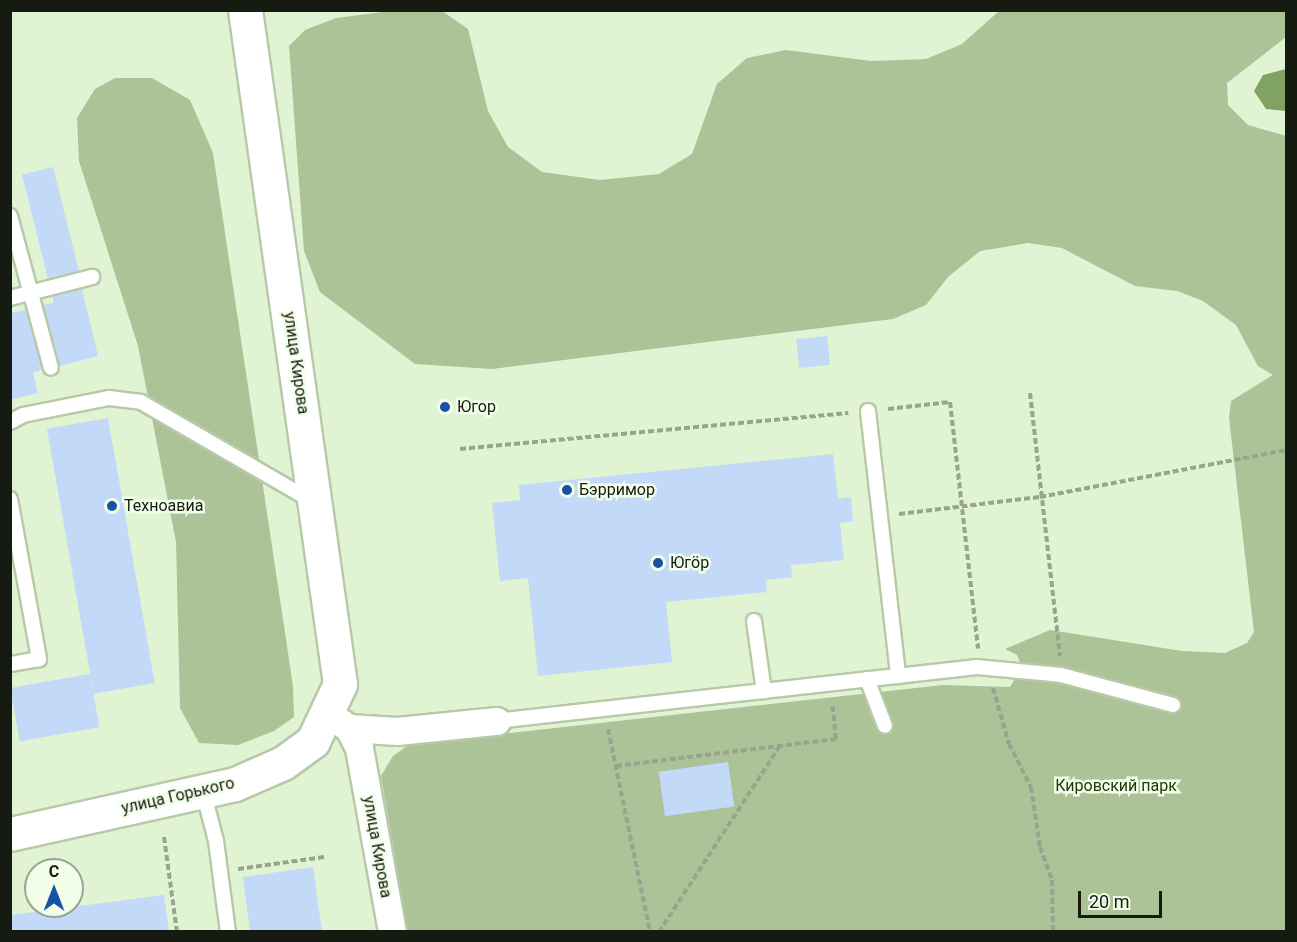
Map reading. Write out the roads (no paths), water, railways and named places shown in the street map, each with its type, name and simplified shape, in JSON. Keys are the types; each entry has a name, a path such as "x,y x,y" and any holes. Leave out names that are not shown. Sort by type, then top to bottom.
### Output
{"street":[{"name":"улица Кирова","path":"245,10 340,665 339,721 359,747 392,932"},
{"path":"339,721 397,731 496,721"},
{"name":"улица Горького","path":"10,834 236,784 283,763 339,721"}],"lane":[{"path":"10,216 51,369"},
{"path":"10,298 92,277"},
{"path":"10,422 23,415 109,398 141,402 316,503"},
{"path":"868,411 898,676"},
{"path":"10,499 39,659 10,664"},
{"path":"754,621 764,691"},
{"path":"496,721 977,667 1061,675 1173,705"},
{"path":"867,680 885,726"},
{"path":"203,791 220,872 228,932"}],"place":[{"name":"Югор","path":"445,407"},
{"name":"Бэрримор","path":"567,490"},
{"name":"Техноавиа","path":"112,506"},
{"name":"Югöр","path":"658,563"}],"park label":[{"name":"Кировский парк","path":"1116,786"}]}
